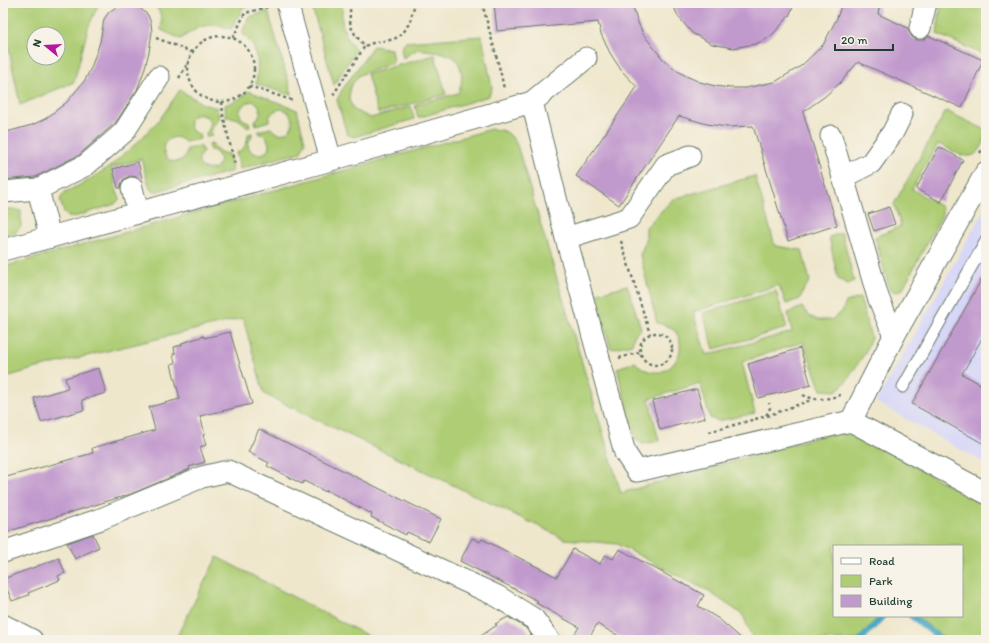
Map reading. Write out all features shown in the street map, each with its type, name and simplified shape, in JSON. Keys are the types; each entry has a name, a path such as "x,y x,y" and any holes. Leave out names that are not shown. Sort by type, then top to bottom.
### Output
{"street":[{"path":"287,3 331,160"},
{"path":"920,28 926,3"},
{"path":"3,250 331,160 532,102 586,58"},
{"path":"3,192 38,188 86,165 124,132 158,77"},
{"path":"532,102 566,238 625,454 637,471 851,421 986,493"},
{"path":"843,177 871,163 893,132 902,114"},
{"path":"831,136 878,297 894,336"},
{"path":"566,238 629,218 666,165 690,156"},
{"path":"851,421 894,336 986,172"},
{"path":"38,188 50,237"},
{"path":"132,188 138,212"},
{"path":"3,552 101,519 202,477 228,471 497,596 534,619 549,640"},
{"path":"3,625 32,640"}],"lane":[{"path":"903,386 986,241"}],"path":[{"path":"233,38 245,13 271,6 270,3"},
{"path":"351,3 349,19 354,34 366,46"},
{"path":"330,90 332,97 366,46 376,41 392,40 406,31 416,3"},
{"path":"482,3 504,89 499,93"},
{"path":"215,36 233,38 242,43 252,58 254,68 250,86 236,98 222,102 208,100 200,95 190,80 188,70 192,52 206,39 215,36"},
{"path":"156,38 192,52"},
{"path":"250,86 298,102 296,95"},
{"path":"222,102 223,115 235,166"},
{"path":"620,236 650,334"},
{"path":"656,332 664,334 669,339 672,346 668,359 662,364 655,365 648,363 640,352 640,344 644,338 656,332"},
{"path":"615,359 640,352"},
{"path":"708,432 766,416 811,400 825,399 842,394 846,391"},
{"path":"803,395 811,400"},
{"path":"766,416 770,408 769,403"}],"shaded area":[{"path":"986,207 986,464 876,402"}],"green space":[{"path":"14,3 99,3 88,28 74,82 20,105 3,19 3,6"},
{"path":"152,3 263,3 243,8 231,29 217,25 205,26 193,30 181,39 161,30 161,15"},
{"path":"311,3 343,4 342,23 345,34 356,50 334,85"},
{"path":"941,3 986,3 986,56 937,34"},
{"path":"268,11 292,94 287,94 256,84 257,62 255,50 252,44 242,33 249,17"},
{"path":"482,36 492,88 489,96 418,118 415,105 458,93 462,77 458,62 449,55 418,49 403,58 401,48 405,42"},
{"path":"373,46 391,49 393,63 359,75 350,87 349,100 354,110 371,118 411,106 414,119 354,137 347,134 337,100 342,90"},
{"path":"435,55 446,94 378,113 367,74"},
{"path":"180,90 203,104 217,108 219,119 213,126 211,136 207,137 206,133 210,127 210,122 203,115 193,116 190,120 190,126 193,132 199,134 200,139 185,142 176,137 172,138 164,145 164,154 171,161 176,162 184,158 187,149 201,146 203,152 199,158 199,164 207,169 212,169 217,167 219,157 218,154 210,150 209,144 212,143 219,151 229,154 233,171 154,192 150,189 141,159 111,168 120,198 115,204 74,217 69,217 64,212 60,201 65,192 82,184 109,167 138,142 160,119"},
{"path":"249,91 297,110 305,142 301,152 240,169 236,153 245,146 248,134 252,133 249,148 252,152 262,154 266,152 269,147 268,141 266,137 259,134 258,131 271,128 277,133 282,134 289,130 292,126 291,117 285,110 280,109 272,113 269,121 256,125 255,120 259,117 260,111 258,104 254,101 244,105 240,114 242,118 249,122 250,126 246,127 242,122 233,117 226,117 225,105 238,100"},
{"path":"946,111 986,130 985,139 981,148 972,156 961,155 938,144 912,189 942,207 942,215 902,290 896,292 890,291 875,237 901,226 894,204"},
{"path":"491,129 507,132 517,145 621,493 845,429 850,431 986,506 986,640 947,640 917,617 963,617 963,545 833,545 833,617 878,617 857,640 753,640 743,615 708,591 617,544 565,539 264,394 243,318 37,368 3,378 3,267"},
{"path":"755,176 775,246 802,250 810,281 804,289 800,299 786,304 779,285 693,312 706,355 792,332 788,313 802,307 809,316 818,320 831,320 842,312 846,302 860,298 871,337 865,353 846,382 836,391 821,390 803,342 742,362 755,413 718,421 710,418 700,383 649,399 659,441 643,444 636,440 633,432 617,368 635,362 647,370 657,372 667,369 674,363 679,354 680,344 678,335 670,327 657,323 640,255 646,240 646,227 673,199"},
{"path":"3,209 14,209 21,211 21,227 15,233 3,236"},
{"path":"842,233 854,281 848,284 838,279 829,237"},
{"path":"627,285 641,328 634,336 632,344 611,349 595,294"},
{"path":"776,291 787,328 714,349 703,313"},
{"path":"217,557 376,640 175,640"}],"building":[{"path":"494,3 632,3 643,34 662,58 673,68 700,82 730,88 745,88 775,82 801,66 823,45 837,18 842,3 880,3 878,14 908,28 912,37 917,40 923,40 929,36 983,60 962,108 858,62 840,83 803,112 837,225 788,241 753,126 727,127 707,124 679,116 619,205 576,176 637,87 621,70 610,53 601,34 598,22 497,31"},
{"path":"672,3 721,3 733,7 741,6 746,3 795,3 789,16 774,33 765,40 755,44 733,48 712,44 692,33 678,16"},
{"path":"134,5 148,15 152,32 149,52 137,90 116,122 79,155 35,177 3,180 3,133 32,125 45,119 67,102 85,80 91,68 100,42 104,19 109,12 116,7"},
{"path":"939,147 963,160 941,202 916,189"},
{"path":"138,162 143,182 136,177 129,176 123,180 120,188 118,188 113,169"},
{"path":"889,207 895,224 874,231 868,214"},
{"path":"986,271 986,331 962,374 986,387 986,445 912,404"},
{"path":"230,332 252,404 200,416 205,434 203,435 206,445 200,447 205,462 189,467 190,469 131,494 3,533 3,478 93,453 92,448 155,430 149,407 180,399 171,364 175,363 173,354 175,353 174,347 204,336 204,338"},
{"path":"800,348 811,385 758,398 748,364"},
{"path":"99,368 106,393 82,400 84,410 41,422 34,398 68,388 65,378"},
{"path":"697,389 705,418 660,430 652,401"},
{"path":"259,429 441,519 429,542 407,532 406,535 371,517 372,514 326,490 326,492 304,481 302,484 267,466 269,463 248,452"},
{"path":"93,534 99,547 75,559 67,543"},
{"path":"472,538 480,542 482,539 557,577 573,549 600,564 605,555 613,559 619,549 704,595 698,606 719,619 743,640 626,640 597,624 588,640 571,640 579,627 536,603 538,601 460,561"},
{"path":"59,558 65,573 58,576 60,580 28,593 29,595 12,601 3,579"},
{"path":"508,617 526,628 534,640 475,640 497,625 495,624"}],"waterway":[{"path":"861,640 882,617"},
{"path":"912,617 942,640"}]}
